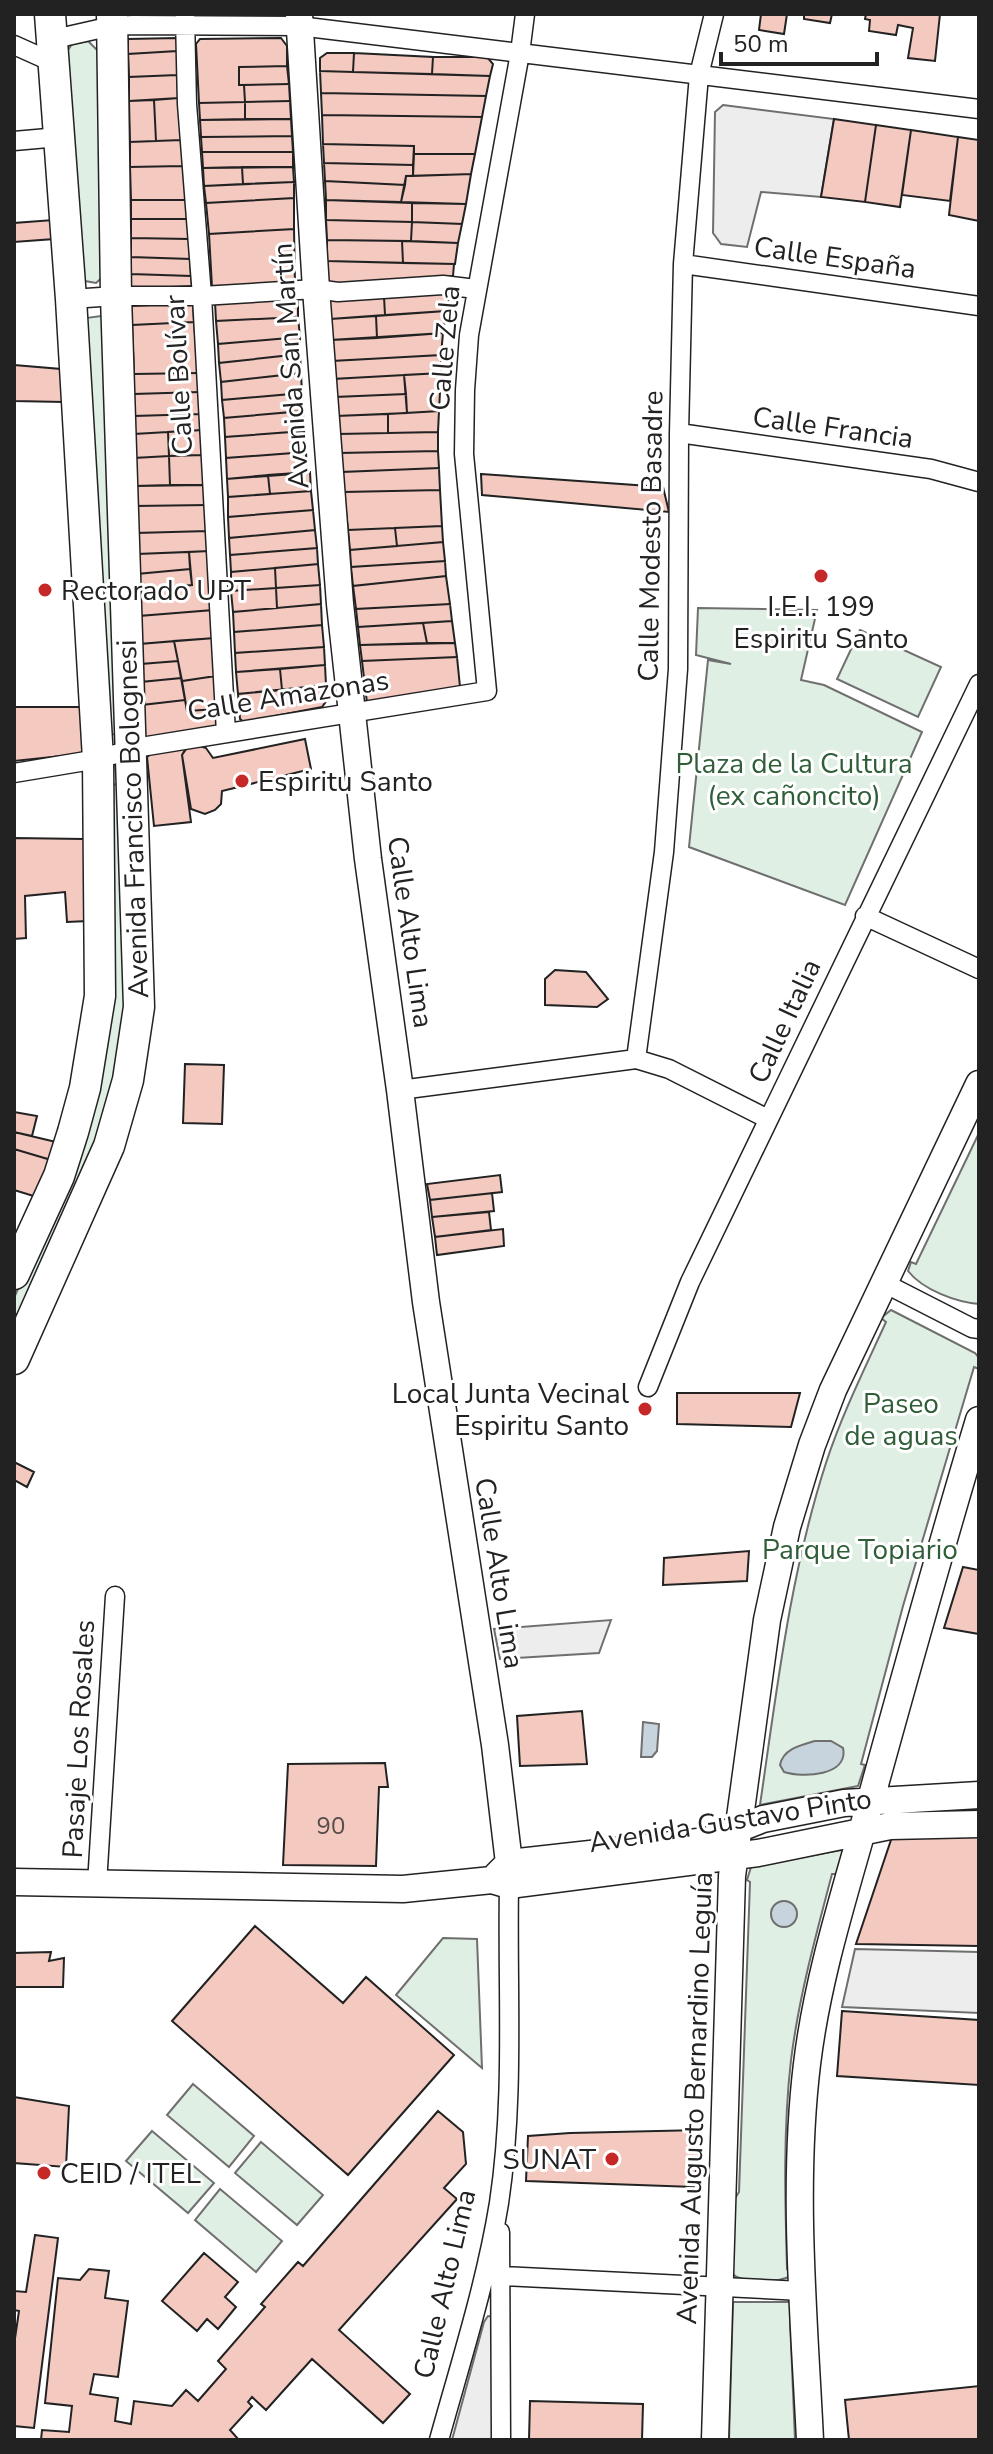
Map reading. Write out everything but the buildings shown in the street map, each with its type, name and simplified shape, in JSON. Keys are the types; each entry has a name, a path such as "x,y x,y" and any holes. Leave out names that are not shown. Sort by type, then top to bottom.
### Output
{"main road":[{"name":"Avenida Francisco Bolognesi","path":"18,1344 109,1146 135,1044 138,980 116,296 112,20"},
{"name":"Avenida Francisco Bolognesi","path":"14,1274 59,1176 85,1088 100,996 98,759 71,299 51,39"}],"street":[{"name":"Calle Zela","path":"487,691 464,454 469,335 525,14"},
{"name":"Calle Modesto Basadre","path":"636,1059 664,852 678,669 683,264 699,75 714,14"},
{"path":"14,45 51,39 112,20 299,20 520,53 979,109"},
{"name":"Calle Bolívar","path":"185,20 187,104 202,296 226,733"},
{"name":"Avenida San Martín","path":"299,20 340,604 352,712"},
{"path":"14,141 59,137"},
{"name":"Calle España","path":"683,264 979,306"},
{"path":"71,299 316,289 338,292 443,285 476,289"},
{"name":"Calle Francia","path":"679,433 931,469 979,482"},
{"name":"Calle Italia","path":"648,1387 690,1282 979,684"},
{"name":"Calle Amazonas","path":"14,773 98,759 130,749 487,691"},
{"name":"Calle Alto Lima","path":"352,712 368,859 426,1302 495,1745 503,1876 511,2050 494,2276 439,2440"},
{"path":"865,916 979,969"},
{"path":"400,1090 636,1059 669,1069 768,1119"},
{"name":"Avenida Augusto Bernardino Leguía","path":"715,2440 732,1876 767,1620 787,1527 812,1445 833,1390 979,1084"},
{"path":"884,1283 917,1302 979,1329"},
{"path":"810,2440 802,2291 801,2178 807,2066 819,1989 938,1556 979,1420"},
{"name":"Pasaje Los Rosales","path":"97,1884 115,1596"},
{"name":"Avenida Gustavo Pinto","path":"14,1882 403,1889 503,1876 707,1841 763,1819 844,1803 979,1795"},
{"name":"Avenida Gustavo Pinto","path":"503,1876 735,1856 890,1826 979,1824"},
{"path":"501,2440 494,2276 802,2291"}],"green space":[{"path":"88,41 98,51 106,274 96,283 85,281 77,272 63,58 72,44"},
{"path":"101,316 111,325 120,733 110,735 86,318"},
{"name":"Plaza de la Cultura (ex cañoncito)","path":"698,608 817,610 801,680 824,685 922,732 845,905 689,847 708,660 731,664 696,655"},
{"path":"860,630 941,667 918,717 837,679"},
{"path":"119,784 132,990 103,1140 18,1315 14,1313 14,1298 63,1185 110,785"},
{"path":"979,1133 979,1304 940,1294 908,1271 911,1262 916,1264"},
{"name":"Parque Topiario","path":"891,1310 975,1353 979,1358 979,1369 974,1367 903,1606 861,1764 865,1765 858,1786 760,1805 786,1632 814,1505 839,1427 886,1322 881,1318"},
{"path":"841,1850 846,1853 839,1874 832,1874 803,1989 791,2060 785,2164 787,2269 791,2268 791,2276 752,2281 731,2273 734,2200 739,2192 750,1882 747,1880 751,1867"},
{"path":"443,1938 477,1939 482,2068 396,1995"},
{"path":"193,2084 254,2136 229,2167 167,2115"},
{"path":"152,2131 214,2183 188,2213 126,2161"},
{"path":"261,2142 323,2195 297,2225 235,2173"},
{"path":"220,2189 282,2241 256,2272 195,2220"},
{"path":"733,2302 792,2302 796,2317 790,2319 795,2440 729,2440"}],"shaded area":[{"path":"723,105 834,119 821,197 761,192 747,247 721,244 713,233 715,112"},
{"path":"611,1620 599,1653 500,1659 494,1629"},
{"path":"643,1722 659,1724 657,1751 652,1757 641,1757"},
{"path":"815,1741 831,1741 843,1748 839,1764 823,1773 802,1775 784,1772 780,1765 785,1755 793,1748"},
{"path":"784,1901 793,1905 797,1914 793,1923 784,1927 775,1923 771,1914 775,1905"},
{"path":"855,1949 979,1952 979,2013 842,2007"},
{"path":"488,2316 493,2317 495,2440 452,2440 484,2322"}],"place":[{"name":"I.E.I. 199 Espiritu Santo","path":"821,576"},
{"name":"Rectorado UPT","path":"45,590"},
{"name":"Espiritu Santo","path":"242,781"},
{"name":"Local Junta Vecinal Espiritu Santo","path":"645,1409"},
{"name":"SUNAT","path":"612,2159"},
{"name":"CEID / ITEL","path":"44,2173"}],"park label":[{"name":"Paseo de aguas","path":"901,1419"}]}
